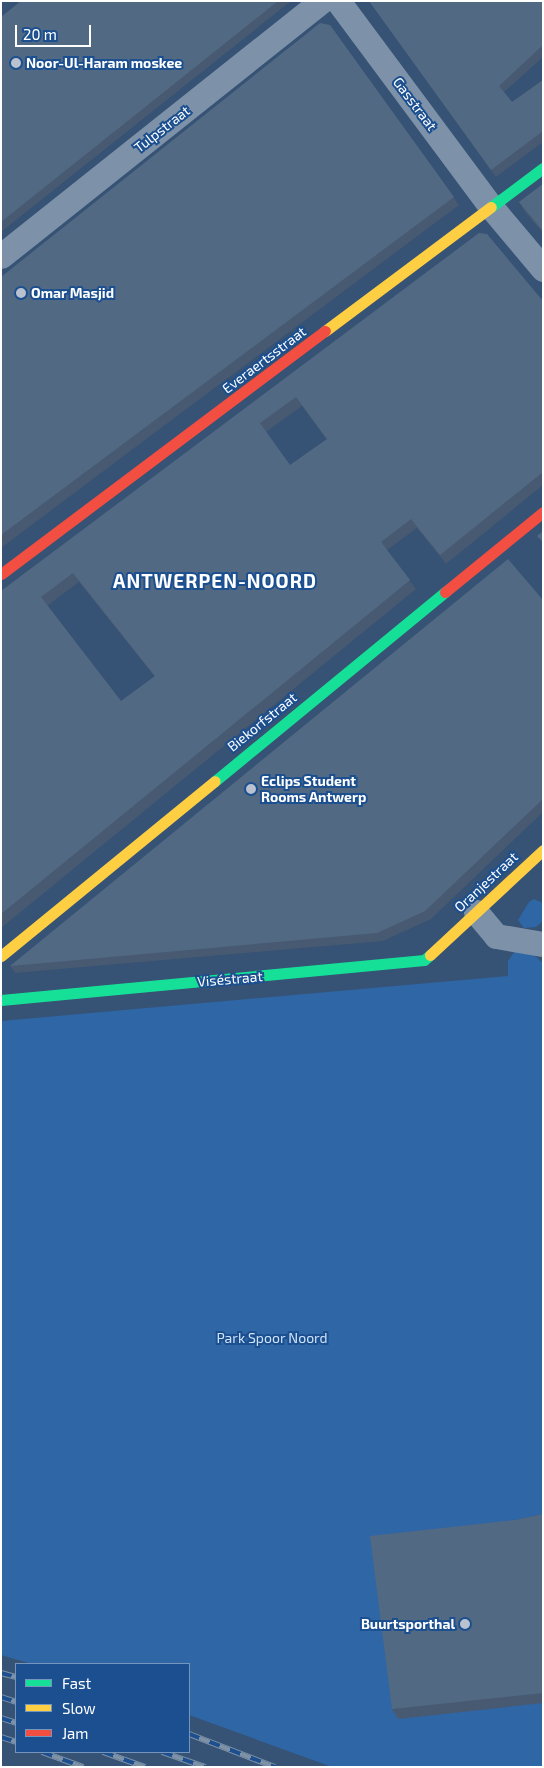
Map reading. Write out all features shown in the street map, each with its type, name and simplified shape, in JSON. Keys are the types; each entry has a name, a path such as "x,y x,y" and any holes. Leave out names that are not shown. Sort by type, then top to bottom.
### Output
{"street":[{"name":"Tulpstraat","path":"1,256 322,1"},
{"name":"Gasstraat","path":"338,1 491,207 543,269"},
{"name":"Everaertsstraat","path":"1,574 543,168"},
{"name":"Biekorfstraat","path":"1,956 543,512"},
{"name":"Oranjestraat","path":"449,937 543,850"},
{"path":"476,912 496,936 543,944"},
{"name":"Viséstraat","path":"1,1000 424,960 449,937"}],"green space":[{"path":"534,899 543,903 543,921 536,927 524,928 518,920 529,902"},
{"name":"Park Spoor Noord","path":"515,951 529,951 543,963 543,1767 332,1767 190,1715 190,1663 29,1663 1,1655 1,1021 508,976 508,961"}],"building":[{"path":"21,1 278,1 1,222 1,17"},
{"path":"369,1 543,1 543,45 499,86 512,102 543,80 543,131 491,170"},
{"path":"320,23 330,25 454,197 1,535 1,277"},
{"path":"543,184 543,231 519,202"},
{"path":"479,233 487,234 543,301 543,472 440,555 411,519 381,542 410,580 1,914 1,817 3,815 1,814 1,591","holes":["296,397 327,439 290,465 260,423","73,573 155,676 121,701 41,597"]},
{"path":"543,531 543,542 537,536"},
{"path":"508,559 543,600 543,799 425,911 377,933 10,966"},
{"name":"Buurtsporthal","path":"543,1514 543,1693 392,1709 370,1536 515,1520"}],"railway":[{"path":"1,1673 15,1677"},
{"path":"1,1697 15,1702"},
{"path":"1,1718 15,1723"},
{"path":"190,1734 275,1767"},
{"path":"1,1737 15,1742"},
{"path":"45,1753 83,1767"},
{"path":"106,1753 145,1767"},
{"path":"165,1753 205,1767"}],"traffic: fast":[{"path":"491,207 543,168"},
{"path":"215,781 445,592"},
{"path":"1,1000 424,960 430,955"}],"traffic: slow":[{"path":"325,331 491,207"},
{"path":"1,956 215,781"},
{"path":"430,955 543,850"}],"traffic: jam":[{"path":"1,574 325,331"},
{"path":"445,592 543,512"}],"place":[{"name":"Noor-Ul-Haram moskee","path":"16,63"},
{"name":"Omar Masjid","path":"21,293"},
{"name":"Eclips Student Rooms Antwerp","path":"251,789"},
{"name":"Buurtsporthal","path":"465,1624"}],"district":[{"name":"ANTWERPEN-NOORD","path":"215,581"}]}
